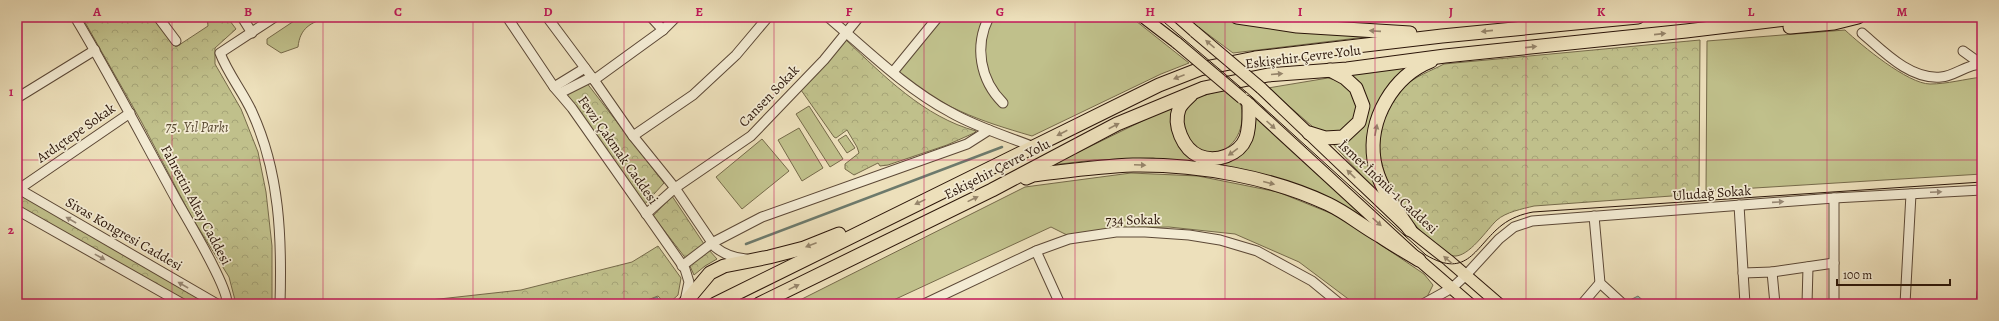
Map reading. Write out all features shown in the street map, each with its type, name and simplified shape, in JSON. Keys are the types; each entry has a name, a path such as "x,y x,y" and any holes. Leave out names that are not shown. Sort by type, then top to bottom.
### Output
{"highway":[{"path":"1237,17 1297,26 1442,36"},
{"path":"1575,23 1614,17"},
{"name":"Eskişehir Çevre Yolu","path":"715,304 1159,85 1200,69 1255,58 1442,36 1638,17"},
{"name":"Eskişehir Çevre Yolu","path":"759,304 992,190 1117,124 1204,88 1268,75 1330,70 1444,56 1686,31 1803,17"},
{"path":"1686,31 1776,28 1834,23 1858,17"},
{"path":"1410,230 1386,194 1374,160 1374,142 1378,120 1385,100 1399,82 1421,65 1444,56"},
{"path":"1309,132 1325,138 1343,137 1359,122 1363,106 1356,88 1345,78 1330,70"},
{"path":"1193,92 1180,108 1178,119 1179,133 1187,146 1199,156 1214,158 1227,157 1240,147 1246,138 1249,124 1246,101"},
{"path":"992,190 1033,175 1101,167 1134,165 1174,167 1225,173 1270,182 1297,190 1351,217 1419,260"},
{"path":"684,304 710,273 724,266 804,248 838,234 862,231"}],"main road":[{"path":"1142,17 1177,43 1246,101 1419,260 1470,304"},
{"name":"İsmet İnönü-1 Caddesi","path":"1178,17 1261,88 1309,132 1410,230 1448,260 1499,304"}],"street":[{"name":"Fahrettin Altay Caddesi","path":"75,17 130,112 225,290 228,304"},
{"path":"158,17 176,41"},
{"path":"242,17 252,33"},
{"path":"275,17 220,53 253,113 274,178 281,255 280,304"},
{"name":"Fevzi Çakmak Caddesi","path":"507,17 687,274 689,282 684,304"},
{"path":"547,17 633,136 675,188 712,243 723,253 735,258 754,260"},
{"path":"651,17 663,30"},
{"path":"557,90 593,79 663,30 676,17"},
{"path":"633,136 693,95 736,55 768,17"},
{"path":"828,17 913,88 950,112 989,130 1034,147"},
{"name":"Cansen Sokak","path":"646,214 675,188 751,136 824,60 859,17"},
{"path":"893,72 938,17"},
{"path":"989,17 983,29 981,38 980,49 983,70 995,95 1003,103"},
{"path":"1862,33 1897,62 1923,75 1942,77 1968,66 1981,64"},
{"path":"17,98 95,50"},
{"path":"1963,52 1981,64"},
{"path":"557,90 585,68"},
{"name":"Ardıçtepe Sokak","path":"18,189 130,112"},
{"path":"682,266 712,243 762,217 967,144 989,130"},
{"name":"Sivas Kongresi Caddesi","path":"18,189 217,304"},
{"name":"Uludağ Sokak","path":"1423,304 1452,288 1499,239 1514,227 1532,221 1834,198 1982,190"},
{"path":"1905,304 1911,194"},
{"path":"1834,198 1834,304"},
{"path":"1739,205 1745,304"},
{"path":"17,210 183,304"},
{"path":"1594,216 1600,283 1623,304"},
{"name":"734 Sokak","path":"924,304 1036,251 1069,239 1116,232 1189,234 1212,238 1257,251 1312,282 1340,304"},
{"path":"1036,251 1060,304"},
{"path":"1743,274 1772,272 1834,263"},
{"path":"1807,304 1808,267"},
{"path":"1772,272 1775,304"},
{"path":"1582,304 1600,283"},
{"path":"1981,304 1982,294"}],"green space":[{"name":"75. Yıl Parkı","path":"82,17 152,17 176,47 208,26 207,17 227,17 236,29 215,48 215,64 241,109 258,152 266,192 272,246 272,304 236,304 229,277 191,216 141,121"},
{"path":"300,17 328,17 307,27 301,35 298,47 281,53 267,44 267,39"},
{"path":"942,17 1131,17 1189,63 1161,74 1032,136 977,118 945,104 913,84 897,71"},
{"path":"1185,17 1219,17 1271,28 1366,37 1233,53"},
{"path":"1845,30 1885,63 1910,78 1921,82 1936,84 1982,77 1982,174 1706,191 1707,41"},
{"path":"846,40 890,81 922,106 957,125 976,131 947,145 888,165 880,166 878,163 854,175 845,169 845,164 859,153 857,147 847,130 836,138 834,137 801,90"},
{"path":"1700,40 1699,194 1524,208 1501,217 1471,248 1459,255 1453,256 1440,250 1408,217 1396,200 1387,181 1382,162 1380,142 1382,123 1390,104 1408,83 1418,77 1444,64"},
{"path":"1408,67 1374,121 1380,195 1330,141 1365,113 1346,73"},
{"path":"1328,78 1343,82 1357,97 1358,117 1341,132 1320,133 1268,88"},
{"path":"586,82 664,183 644,205 563,94"},
{"path":"1223,90 1241,105 1242,121 1238,134 1232,144 1223,150 1213,153 1202,151 1193,145 1185,133 1181,115 1191,99"},
{"path":"1175,105 1190,153 1235,155 1253,115 1369,221 1367,223 1224,170 1153,158 1094,160 1052,165"},
{"path":"809,106 843,159 830,167 796,114"},
{"path":"799,128 823,168 802,181 778,140"},
{"path":"846,135 855,148 847,153 838,140"},
{"path":"762,139 789,171 742,209 716,177"},
{"path":"1131,173 1198,176 1278,192 1340,217 1424,274 1433,285 1426,299 1416,304 1355,304 1299,262 1235,234 1169,227 1117,228 1069,236 1051,227 885,304 792,304 1025,187"},
{"path":"17,190 212,304 186,304 17,207"},
{"path":"672,196 706,247 687,260 653,216"},
{"path":"658,246 681,278 678,295 668,304 665,304 658,296 637,304 394,304 521,290 632,262"},
{"path":"709,250 717,259 694,275 689,264"}],"water":[{"path":"1638,296 1647,304 1634,304 1630,300"},
{"path":"657,297 662,304 641,304"}],"waterway":[{"path":"746,244 1002,147"}],"tram line":[{"path":"1158,17 1252,97 1426,255 1440,262 1452,264 1461,262 1470,257 1502,225 1517,217 1533,212 1982,182"}]}
